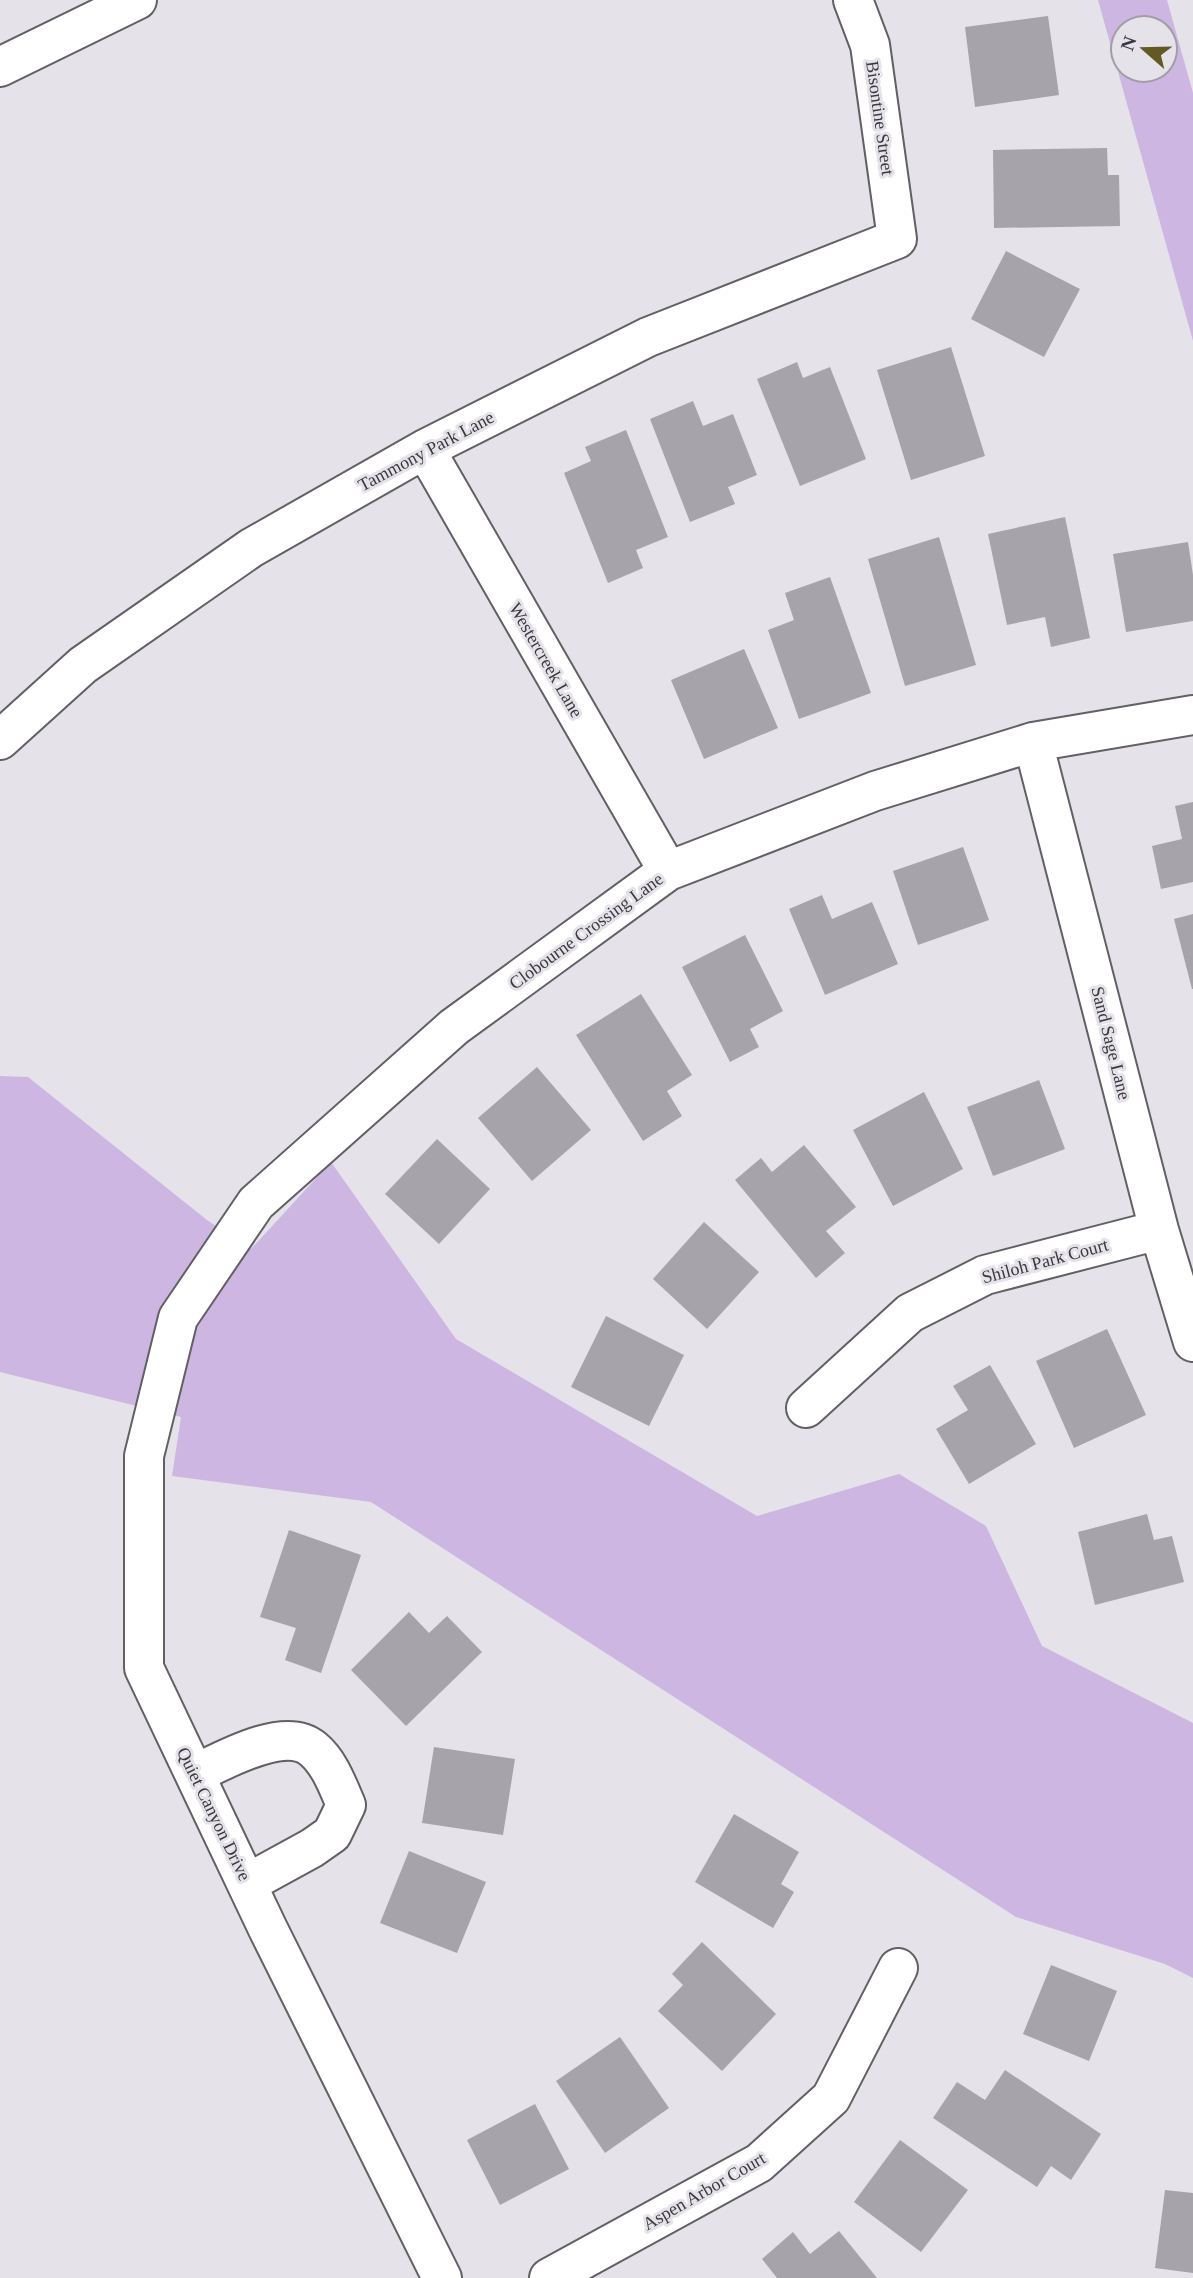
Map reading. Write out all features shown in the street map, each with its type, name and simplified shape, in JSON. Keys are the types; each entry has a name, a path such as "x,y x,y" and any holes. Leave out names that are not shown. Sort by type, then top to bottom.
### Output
{"street":[{"path":"0,67 136,0"},
{"name":"Bisontine Street","path":"853,0 870,45 897,239"},
{"name":"Tammony Park Lane","path":"0,740 83,665 251,548 425,449 648,337 897,239"},
{"name":"Westercreek Lane","path":"425,449 668,871"},
{"name":"Clobourne Crossing Lane","path":"178,1318 256,1203 454,1027 668,871 876,791 1033,742 1193,715"},
{"name":"Sand Sage Lane","path":"1033,742 1160,1230 1193,1342"},
{"name":"Shiloh Park Court","path":"806,1408 910,1313 985,1275 1160,1230"},
{"name":"Quiet Canyon Drive","path":"178,1318 144,1456 144,1668 268,1929 442,2278"},
{"path":"195,1774 249,1747 289,1741 312,1747 330,1769 346,1805 332,1834 248,1883"},
{"name":"Aspen Arbor Court","path":"549,2278 759,2163 831,2098 898,1968"}],"shaded area":[{"path":"1098,0 1167,0 1171,14 1109,14 1109,39"},
{"path":"1179,43 1193,93 1193,341 1121,84 1179,84"},
{"path":"0,1076 28,1077 207,1220 251,1249 331,1162 456,1339 757,1516 899,1474 986,1526 1042,1646 1193,1723 1193,1978 1165,1964 1016,1917 371,1502 172,1476 181,1417 0,1372"}],"building":[{"path":"1048,16 1059,95 975,107 965,27"},
{"path":"1107,148 1108,175 1119,175 1120,226 994,228 993,150"},
{"path":"1006,251 1080,289 1044,357 971,319"},
{"path":"951,347 985,456 911,480 877,370"},
{"path":"797,362 803,378 830,367 866,459 800,486 757,379"},
{"path":"693,401 703,426 733,414 757,475 728,487 735,504 690,522 650,419"},
{"path":"626,430 668,537 636,550 643,568 608,583 564,473 591,461 585,447"},
{"path":"1065,517 1090,638 1051,647 1045,617 1007,625 988,534"},
{"path":"939,537 976,665 905,686 868,559"},
{"path":"1188,542 1193,575 1193,621 1126,632 1113,554"},
{"path":"830,577 871,693 799,719 768,630 794,620 785,593"},
{"path":"744,649 778,728 704,759 671,680"},
{"path":"1193,802 1193,882 1161,889 1152,846 1182,839 1175,806"},
{"path":"963,847 989,920 918,945 893,871"},
{"path":"822,895 832,919 872,902 898,964 825,995 789,909"},
{"path":"1193,914 1193,989 1192,989 1174,919"},
{"path":"745,935 783,1011 750,1029 759,1047 730,1062 682,967"},
{"path":"641,994 692,1075 667,1091 682,1116 643,1141 576,1035"},
{"path":"537,1067 591,1130 532,1181 478,1118"},
{"path":"1039,1080 1065,1149 993,1176 967,1107"},
{"path":"924,1092 963,1169 893,1206 853,1130"},
{"path":"437,1139 490,1189 439,1244 385,1194"},
{"path":"804,1145 856,1207 826,1231 845,1253 816,1278 735,1180 761,1158 772,1172"},
{"path":"704,1222 759,1272 707,1329 653,1279"},
{"path":"606,1316 684,1355 649,1426 571,1387"},
{"path":"1107,1329 1146,1415 1074,1448 1036,1361"},
{"path":"990,1365 1036,1444 969,1484 936,1429 968,1410 953,1386"},
{"path":"1147,1514 1154,1540 1172,1536 1184,1582 1095,1605 1078,1532"},
{"path":"289,1530 361,1555 321,1673 285,1660 296,1628 260,1617"},
{"path":"409,1612 429,1633 447,1616 482,1652 406,1726 351,1670"},
{"path":"434,1747 515,1759 503,1835 422,1823"},
{"path":"734,1814 799,1852 781,1884 794,1892 773,1928 695,1882"},
{"path":"409,1851 486,1882 457,1953 380,1923"},
{"path":"702,1942 776,2014 722,2071 658,2011 683,1985 672,1974"},
{"path":"1051,1965 1117,1991 1089,2061 1023,2034"},
{"path":"620,2037 669,2108 605,2153 556,2081"},
{"path":"1005,2070 1101,2134 1071,2180 1051,2166 1037,2187 933,2118 957,2082 985,2100"},
{"path":"535,2104 569,2169 500,2205 467,2140"},
{"path":"900,2140 968,2190 921,2252 854,2202"},
{"path":"1165,2190 1193,2193 1193,2273 1155,2268"},
{"path":"839,2231 877,2278 777,2278 762,2259 793,2232 810,2254"}]}
